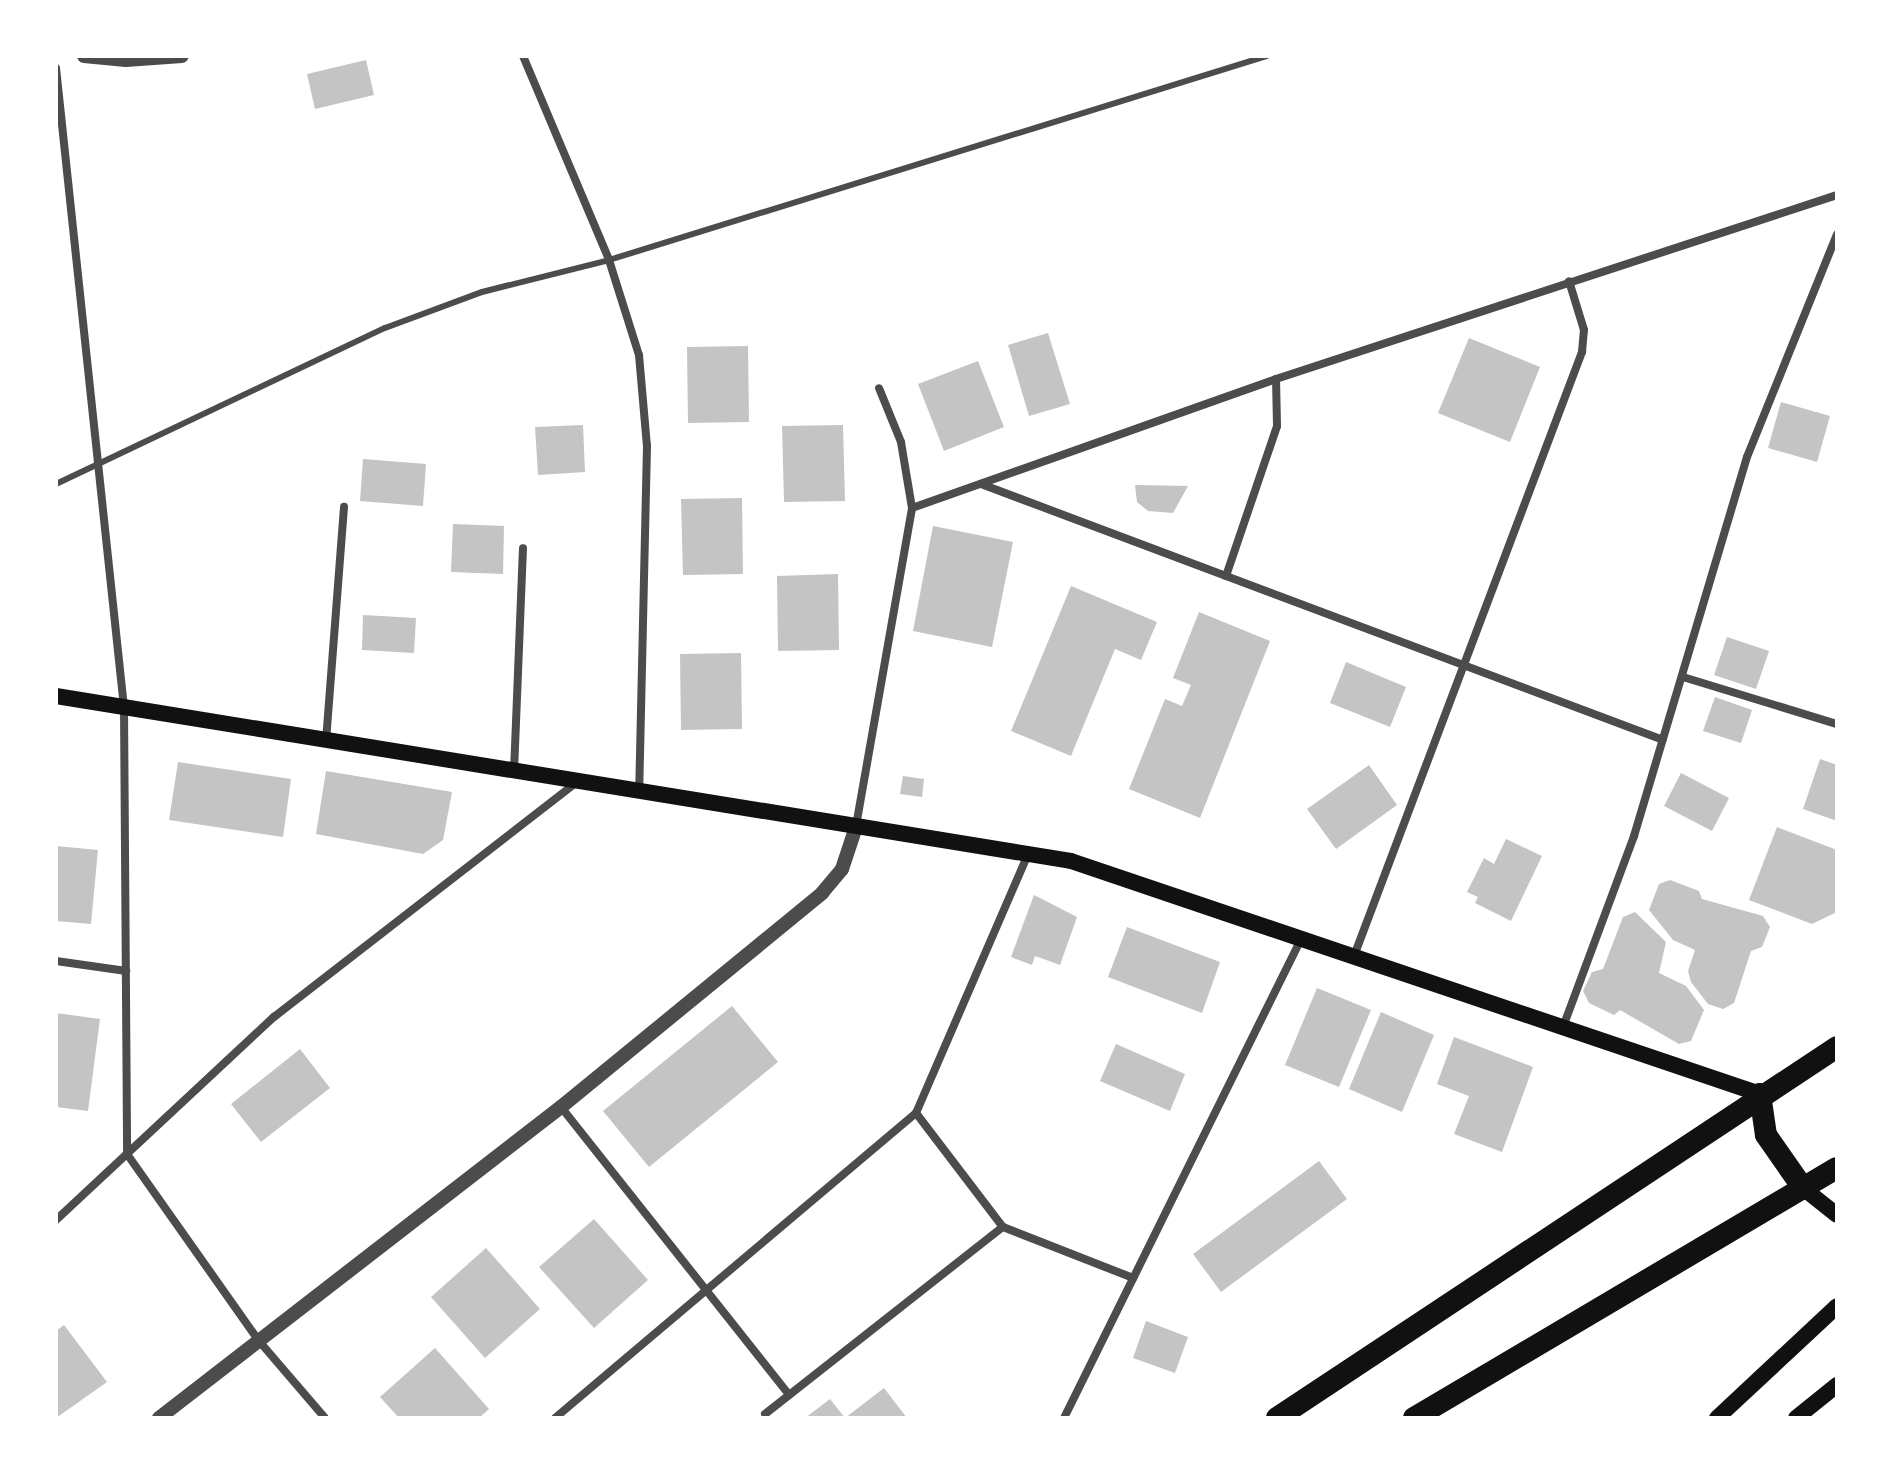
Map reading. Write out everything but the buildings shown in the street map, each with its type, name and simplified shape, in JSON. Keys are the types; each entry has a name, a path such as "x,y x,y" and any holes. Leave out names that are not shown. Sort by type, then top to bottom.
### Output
{"highway":[{"path":"1277,1418 1760,1094 1837,1047"},
{"path":"1760,1094 1766,1135 1803,1188"},
{"path":"1414,1418 1837,1168"}],"main road":[{"path":"56,696 574,784 1029,853 1113,874 1760,1094"},
{"path":"1803,1188 1837,1215"},
{"path":"1717,1418 1837,1306"},
{"path":"1796,1418 1837,1385"}],"street":[{"path":"84,56 182,56"},
{"path":"523,56 609,260 635,341 644,400 639,793"},
{"path":"56,68 101,461 124,707 127,1154 259,1341 325,1418"},
{"path":"912,508 1276,379 1837,195"},
{"path":"1563,1027 1634,836 1747,457 1837,234"},
{"path":"1354,956 1582,352 1584,330 1569,281"},
{"path":"1226,576 1277,426 1276,379"},
{"path":"159,1418 561,1107 822,893 842,869 856,827 912,508 901,442 879,388"},
{"path":"980,484 1663,740"},
{"path":"326,741 344,507"},
{"path":"514,773 523,548"},
{"path":"1683,677 1837,724"},
{"path":"56,1220 274,1017 574,784"},
{"path":"555,1418 916,1113 1029,853"},
{"path":"1064,1418 1302,938"},
{"path":"56,961 126,971"},
{"path":"561,1107 789,1395"},
{"path":"916,1113 1003,1227 1133,1278"},
{"path":"762,1416 1003,1227"}],"lane":[{"path":"56,484 385,328 482,292 609,260 1267,56"}]}
